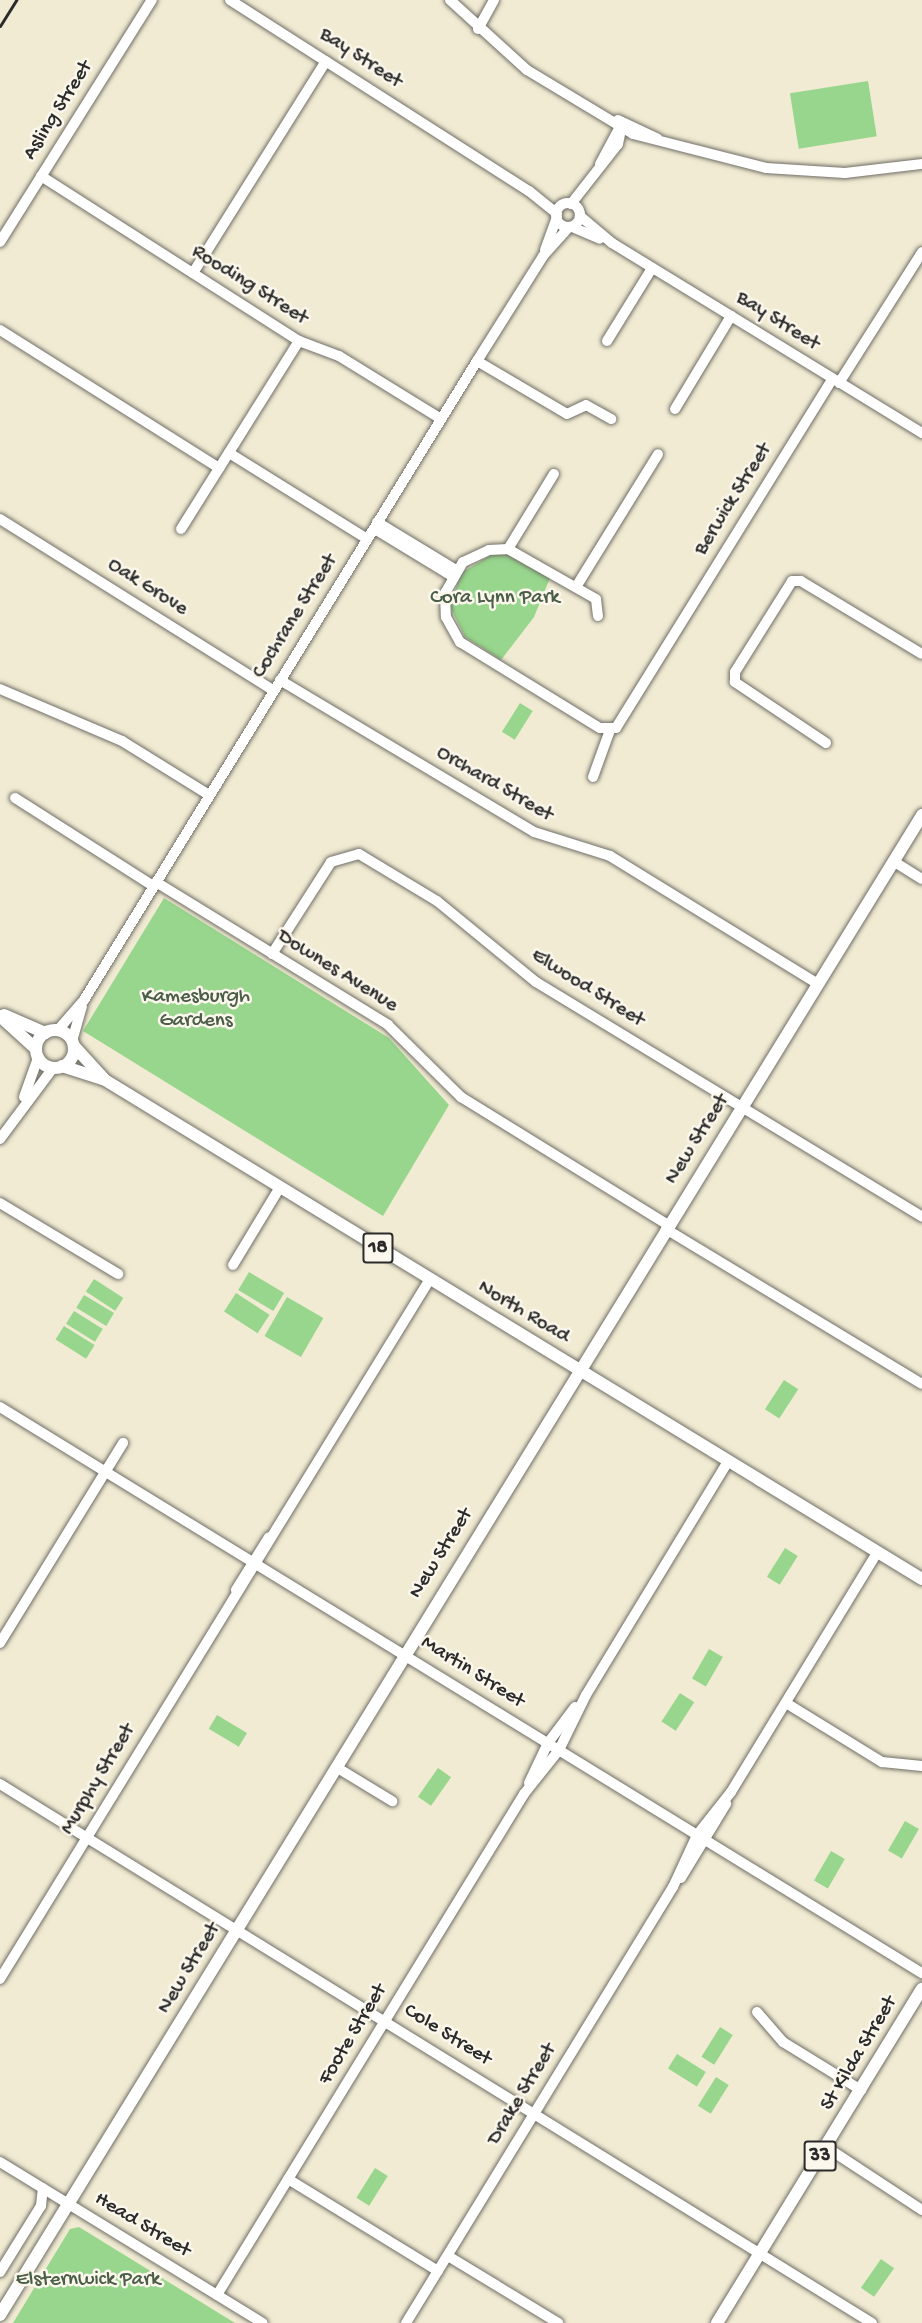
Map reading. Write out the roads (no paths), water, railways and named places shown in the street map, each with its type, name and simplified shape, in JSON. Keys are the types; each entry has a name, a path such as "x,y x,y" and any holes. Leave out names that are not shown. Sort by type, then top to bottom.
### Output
{"main road":[{"name":"New Street","path":"0,2315 404,1654 922,815"},
{"name":"18","path":"0,1014 45,1033"},
{"name":"18","path":"0,1014 37,1053 58,1067"},
{"path":"37,1053 45,1033 58,1030"},
{"name":"18","path":"58,1030 73,1043"},
{"path":"58,1067 71,1058 73,1043"},
{"name":"North Road","path":"73,1043 105,1080"},
{"name":"North Road","path":"58,1067 105,1080 922,1580"},
{"name":"St Kilda Street","path":"717,2323 922,1989"}],"street":[{"name":"Asling Street","path":"0,242 151,0"},
{"name":"Bay Street","path":"230,0 529,191 570,227 612,243"},
{"path":"450,0 478,29 527,70 621,126 661,141 744,165 809,172 922,164"},
{"path":"478,29 494,0"},
{"path":"193,273 326,62"},
{"path":"574,209 621,126"},
{"name":"Rooding Street","path":"41,176 299,341 339,356 441,419"},
{"name":"Bay Street","path":"529,191 574,209 612,243 922,433"},
{"name":"Cochrane Street","path":"543,256 557,216 574,209"},
{"name":"Cochrane Street","path":"58,1030 84,1000 208,795 543,256 570,227 574,209"},
{"name":"Berwick Street","path":"593,777 610,730 670,643 836,381 922,252"},
{"path":"607,340 652,268"},
{"path":"675,409 731,316"},
{"path":"0,330 219,468"},
{"path":"181,530 299,341"},
{"path":"477,361 567,414 586,405 611,419"},
{"path":"229,453 367,539"},
{"path":"576,587 658,454"},
{"path":"508,549 554,474"},
{"name":"Oak Grove","path":"0,519 273,690"},
{"path":"375,525 454,573"},
{"path":"598,615 596,599 508,549 478,553 454,573 446,617 460,642 610,730"},
{"path":"826,742 745,692 734,678 789,584 801,581 922,654"},
{"name":"Orchard Street","path":"280,680 534,832 610,856 818,984"},
{"path":"0,689 122,741 208,795"},
{"name":"Downes Avenue","path":"15,798 388,1025 461,1097 922,1384"},
{"name":"Elwood Street","path":"272,954 331,862 359,854 437,901 536,982 922,1217"},
{"path":"893,861 922,879"},
{"name":"Cochrane Street","path":"73,1043 84,1000"},
{"path":"0,1139 22,1102 37,1053"},
{"path":"22,1102 58,1067"},
{"path":"233,1264 280,1187"},
{"path":"0,1203 118,1274"},
{"name":"Murphy Street","path":"0,1979 430,1279"},
{"name":"Martin Street","path":"0,1407 922,1973"},
{"path":"0,1643 123,1443"},
{"name":"Foote Street","path":"524,1794 559,1750 586,1695 728,1461"},
{"name":"Drake Street","path":"673,1887 697,1835 731,1792 878,1552"},
{"name":"Foote Street","path":"218,2295 524,1794 548,1743 586,1695"},
{"path":"786,1703 882,1762 922,1766"},
{"path":"336,1767 392,1801"},
{"name":"Cole Street","path":"0,1784 761,2252 872,2323"},
{"name":"Drake Street","path":"406,2323 673,1887 708,1842 731,1792"},
{"path":"757,2012 783,2042 861,2090"},
{"path":"826,2147 922,2210"},
{"name":"Head Street","path":"0,2162 263,2323"},
{"path":"288,2179 438,2271"},
{"path":"0,2272 40,2206 43,2188"},
{"path":"448,2256 558,2323"}],"railway":[{"path":"0,26 16,0"}],"park label":[{"name":"Cora Lynn Park","path":"495,599"},
{"name":"Kamesburgh Gardens","path":"196,1010"},
{"name":"Elsternwick Park","path":"88,2281"}]}
